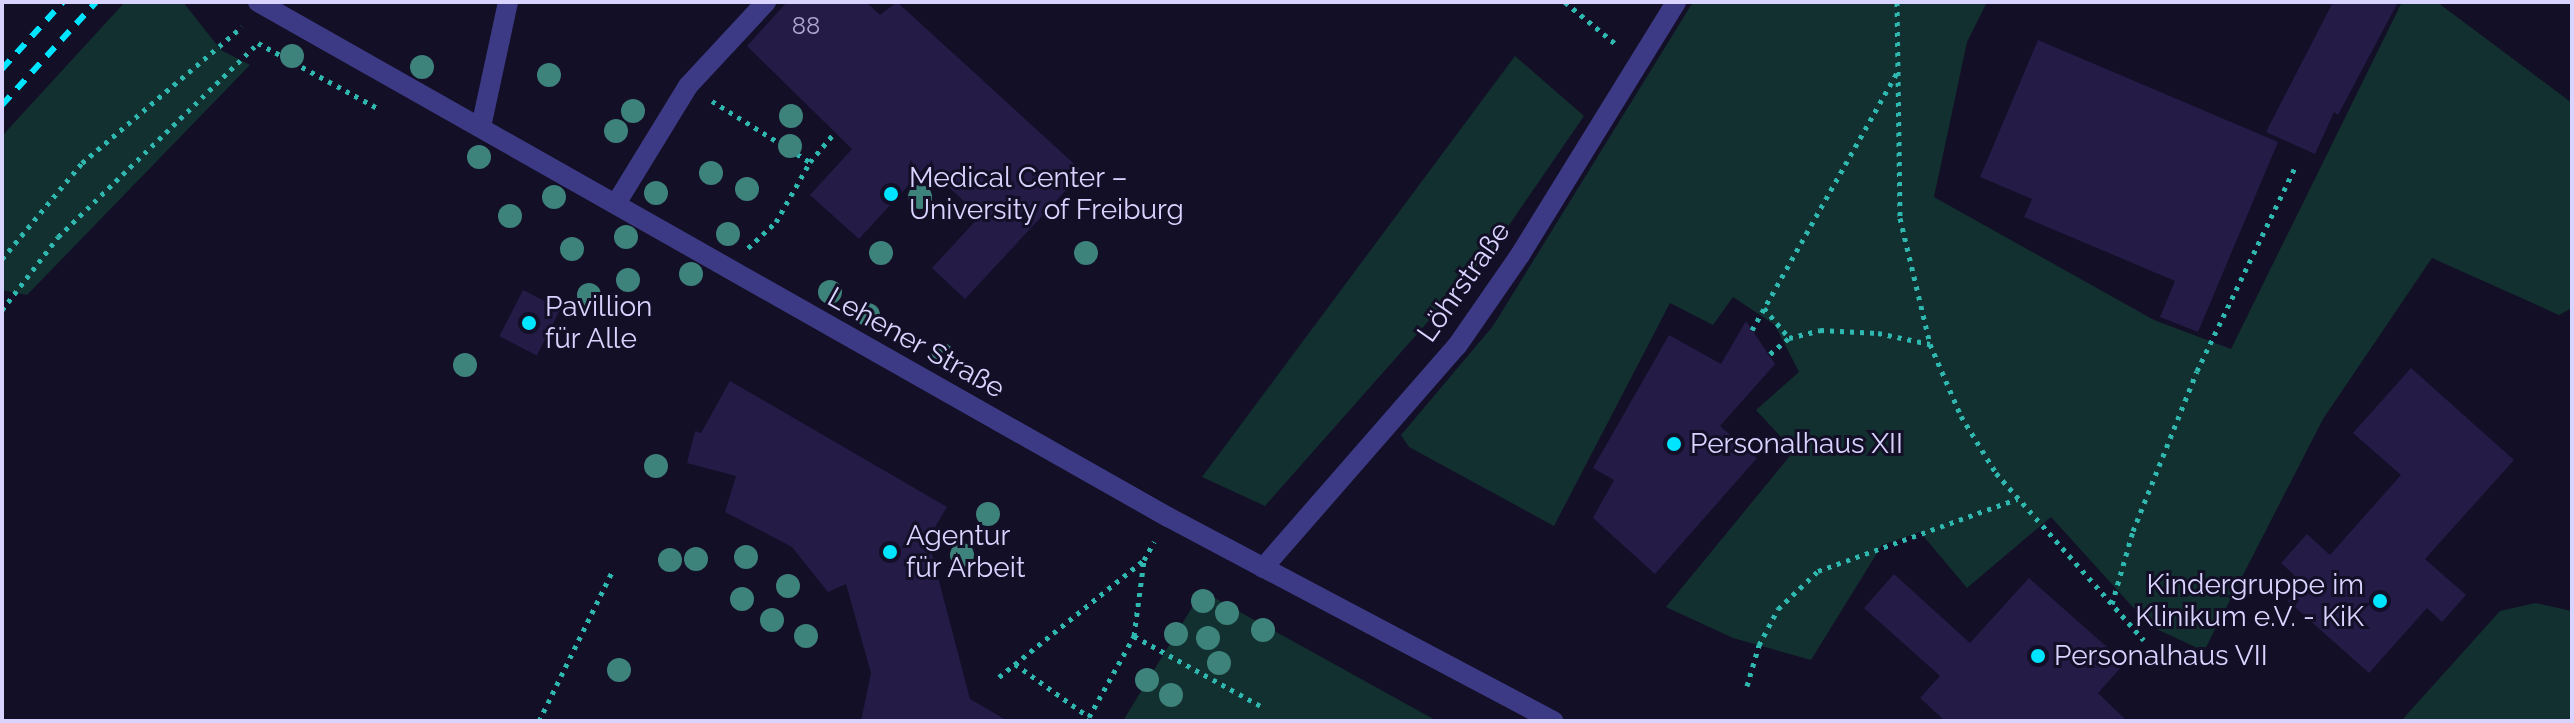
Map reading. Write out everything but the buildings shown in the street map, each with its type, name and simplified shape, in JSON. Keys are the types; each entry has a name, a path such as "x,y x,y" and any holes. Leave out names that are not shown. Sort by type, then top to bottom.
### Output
{"street":[{"path":"481,127 508,2"},
{"path":"617,202 688,86 766,2"},
{"name":"Löhrstraße","path":"1263,568 1457,346 1639,65 1676,2"},
{"name":"Lehener Straße","path":"262,4 617,202 727,268 1168,517 1553,721"}],"path":[{"path":"1565,2 1639,65"},
{"path":"1897,2 1900,218 1930,344 1961,416 2017,499 2144,640"},
{"path":"2,259 82,163 262,4"},
{"path":"2,310 58,237 258,43"},
{"path":"1752,330 1899,70"},
{"path":"688,86 810,162"},
{"path":"727,268 776,222 810,162 834,133"},
{"path":"2112,604 2133,531 2197,371 2296,165"},
{"path":"1763,307 1789,338"},
{"path":"1770,354 1789,338 1820,330 1878,333 1930,344"},
{"path":"1747,686 1759,645 1778,609 1818,571 2017,499"},
{"path":"1015,664 1089,717 1134,636 1144,560 1168,517"},
{"path":"999,677 1144,560"},
{"path":"539,721 612,572"},
{"path":"1134,636 1261,706"}],"green space":[{"path":"125,2 183,2 221,50 250,65 27,295 2,290 2,136"},
{"path":"1693,2 1987,2 1967,42 1934,197 2154,320 2231,349 2402,2 2437,2 2572,103 2572,308 2559,315 2432,258 2323,419 2204,651 2150,626 2051,517 1967,588 1920,532 1882,545 1811,660 1733,638 1666,607 1794,451 1756,410 1799,372 1775,325 1733,297 1713,325 1670,303 1554,526 1409,447 1401,435 1493,326"},
{"path":"1515,56 1584,116 1494,247 1265,506 1202,477"},
{"path":"1202,591 1437,721 1123,721"},
{"path":"2535,603 2572,611 2572,721 2401,721 2500,611"}],"railway":[{"path":"2,69 63,2"},
{"path":"2,105 96,2"}],"place":[{"name":"Medical Center – University of Freiburg","path":"891,194"},
{"name":"Pavillion für Alle","path":"529,323"},
{"name":"Personalhaus XII","path":"1674,444"},
{"name":"Agentur für Arbeit","path":"890,552"},
{"name":"Kindergruppe im Klinikum e.V. - KiK","path":"2380,601"},
{"name":"Personalhaus VII","path":"2038,656"}]}
